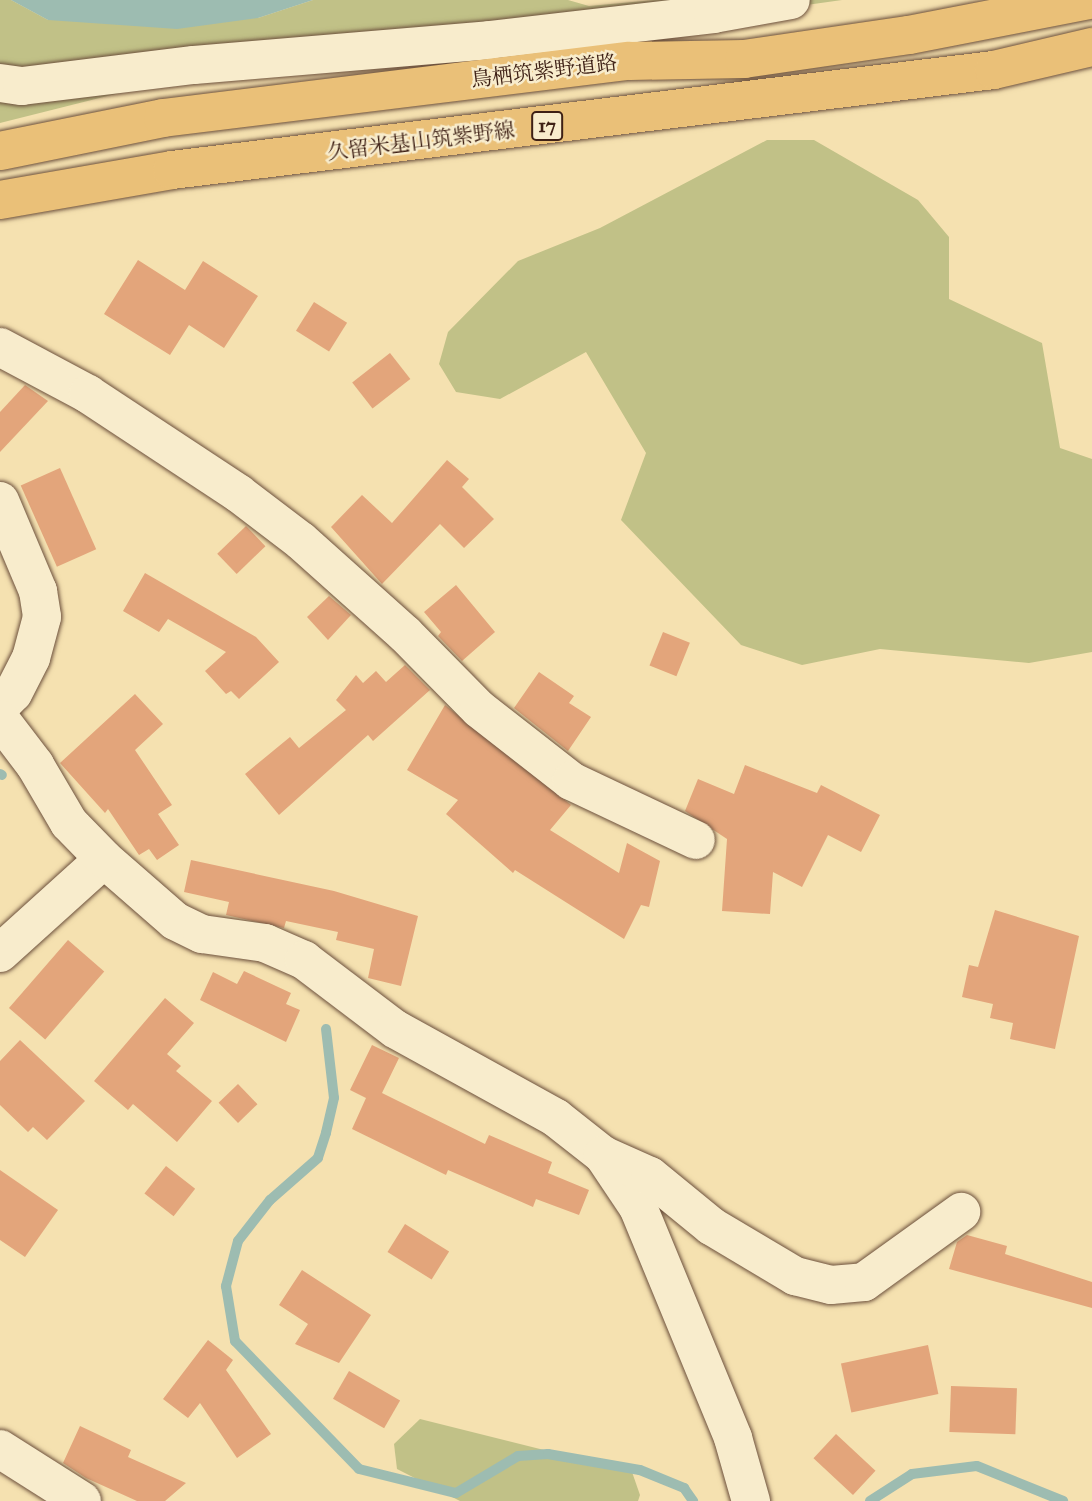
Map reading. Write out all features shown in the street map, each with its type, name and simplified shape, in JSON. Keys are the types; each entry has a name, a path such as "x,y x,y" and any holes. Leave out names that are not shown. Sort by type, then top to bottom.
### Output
{"main road":[{"name":"鳥栖筑紫野道路","path":"0,152 205,113 630,61 744,59 909,35 1089,0"},
{"name":"久留米基山筑紫野線","path":"0,200 172,170 956,75 1092,47"}],"street":[{"path":"0,83 22,86 194,65 489,40 713,14 791,0"},
{"path":"0,347 88,394 238,493 301,541 405,634 479,709 571,781 696,840"},
{"path":"0,501 38,591 42,617 31,658 13,693 0,706"},
{"path":"0,719 35,765 69,823 104,859 175,921 202,934 265,943 304,960 395,1029 556,1118 603,1155 650,1176 711,1226 795,1276 831,1285 864,1282 961,1212"},
{"path":"0,953 104,859"},
{"path":"603,1155 638,1207 733,1438 751,1501"},
{"path":"0,1449 82,1501"}],"green space":[{"path":"0,0 11,0 48,20 258,18 313,0 568,0 589,6 655,0 842,0 501,48 199,73 0,123"},
{"path":"767,140 814,140 918,200 949,237 949,299 1042,343 1060,448 1092,459 1092,652 1029,663 880,649 802,665 741,645 621,520 646,453 586,352 500,399 456,392 439,364 448,332 518,261 600,228"},
{"path":"420,1419 632,1472 640,1495 638,1501 460,1501 397,1469 394,1444"}],"water":[{"path":"11,0 313,0 258,18 177,29 48,20"}],"building":[{"path":"138,260 185,290 203,261 258,296 224,348 189,325 170,355 104,314"},
{"path":"314,302 347,323 329,352 296,331"},
{"path":"390,353 410,379 372,409 352,383"},
{"path":"25,385 48,401 0,452 0,412"},
{"path":"447,460 469,479 462,487 494,519 464,548 440,524 382,584 331,527 362,495 392,523"},
{"path":"60,468 96,549 57,567 21,485"},
{"path":"246,526 265,546 237,574 217,554"},
{"path":"145,573 256,637 279,662 239,699 231,691 226,694 205,671 226,652 168,619 159,632 123,611"},
{"path":"456,585 495,632 462,661 438,636 441,632 424,612"},
{"path":"329,596 351,615 328,640 307,617"},
{"path":"663,632 690,643 676,676 650,665"},
{"path":"405,665 430,690 373,741 368,735 279,815 245,774 290,737 299,748 346,710 336,700 356,675 363,683 376,671 386,682"},
{"path":"539,672 574,696 569,703 591,717 568,751 514,708"},
{"path":"135,694 163,724 135,750 172,805 158,814 179,845 157,860 149,849 139,855 108,809 105,813 60,763"},
{"path":"445,705 571,805 550,830 619,873 627,843 660,861 649,907 641,905 624,939 515,870 513,873 446,814 458,800 407,770"},
{"path":"745,765 817,793 821,785 880,815 861,852 828,835 802,887 773,872 770,914 722,911 727,839 685,811 698,779 734,794"},
{"path":"191,860 334,891 418,916 401,986 368,978 374,949 336,940 338,932 286,921 284,928 226,915 229,902 184,892"},
{"path":"995,910 1079,936 1055,1049 1010,1039 1013,1023 990,1018 993,1004 962,997 969,965 978,967"},
{"path":"68,940 104,971 45,1039 9,1008"},
{"path":"244,971 291,993 286,1004 300,1010 286,1042 200,1000 213,972 237,984"},
{"path":"165,998 194,1023 167,1054 181,1066 176,1071 212,1101 177,1142 133,1104 128,1110 94,1081"},
{"path":"20,1040 85,1101 47,1140 33,1127 28,1132 0,1105 0,1061"},
{"path":"372,1045 399,1058 382,1093 485,1144 489,1135 552,1162 548,1173 589,1190 579,1215 536,1199 533,1207 448,1170 446,1175 352,1129 366,1098 350,1090"},
{"path":"238,1084 257,1104 238,1123 219,1103"},
{"path":"166,1166 195,1189 174,1216 144,1194"},
{"path":"0,1170 58,1210 25,1257 0,1240"},
{"path":"405,1224 449,1252 432,1280 388,1252"},
{"path":"967,1235 1007,1246 1005,1254 1092,1282 1092,1308 949,1269 957,1242"},
{"path":"302,1270 371,1315 339,1363 295,1344 308,1324 279,1305"},
{"path":"208,1340 233,1360 226,1370 271,1434 237,1458 200,1403 188,1418 163,1399"},
{"path":"928,1345 938,1394 851,1412 841,1364"},
{"path":"349,1371 400,1400 384,1428 333,1399"},
{"path":"951,1386 1017,1388 1015,1434 949,1432"},
{"path":"80,1426 131,1450 128,1457 186,1483 165,1501 137,1501 86,1478 63,1463"},
{"path":"836,1434 875,1471 853,1495 813,1458"}],"waterway":[{"path":"326,1029 334,1098 326,1133 318,1158 270,1200 238,1241 226,1286 235,1341 359,1469 456,1493 518,1456 548,1454 640,1470 684,1488 693,1501"},
{"path":"870,1501 912,1474 977,1466 1063,1501"}]}
